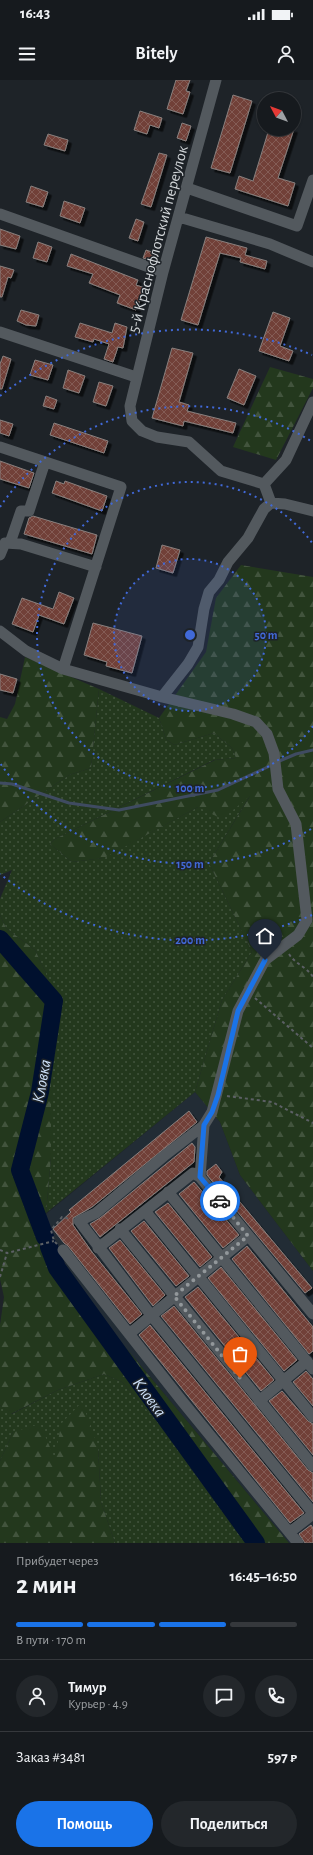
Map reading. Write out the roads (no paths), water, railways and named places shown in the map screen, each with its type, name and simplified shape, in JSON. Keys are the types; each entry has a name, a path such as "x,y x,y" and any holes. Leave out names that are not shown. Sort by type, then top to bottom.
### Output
{"street":[{"name":"5-й Краснофлотский переулок","path":"216,80 163,272 130,406 132,421 142,430 157,437 189,442 221,471 264,484"},
{"path":"187,188 297,226 313,180"},
{"path":"0,214 163,272"},
{"path":"179,217 270,244 313,262"},
{"path":"0,332 136,377"},
{"path":"271,503 264,484 286,460 313,402"},
{"path":"0,447 121,487 63,669"},
{"path":"10,543 21,511 29,511 45,462"},
{"path":"162,697 180,675 198,647 204,609 209,592 219,580 228,562 248,538 264,509 271,503 285,504 313,511"},
{"path":"0,555 5,543 21,544 96,567"},
{"path":"0,631 26,651 63,669 256,722 267,734 274,753 278,788 296,824 306,920 298,936 265,960 238,1011 218,1095 212,1112 204,1125 164,1156 96,1213 79,1221 98,1248 151,1315 313,1514 290,1532"},
{"path":"200,1177 204,1125"},
{"path":"98,1248 120,1229 193,1173 200,1177 313,1314"},
{"path":"168,1192 310,1365 283,1381 260,1401"},
{"path":"145,1211 313,1418"},
{"path":"120,1229 313,1466"},
{"path":"129,1334 248,1236"},
{"path":"63,1250 298,1543"}],"waterway":[{"path":"277,762 296,754 313,750"},
{"path":"0,783 12,784 69,803 119,810 218,790 272,765"},
{"name":"Кловка","path":"0,939 54,1001 40,1092 20,1170 45,1237"},
{"name":"Кловка","path":"49,1247 57,1268 256,1543"}]}
